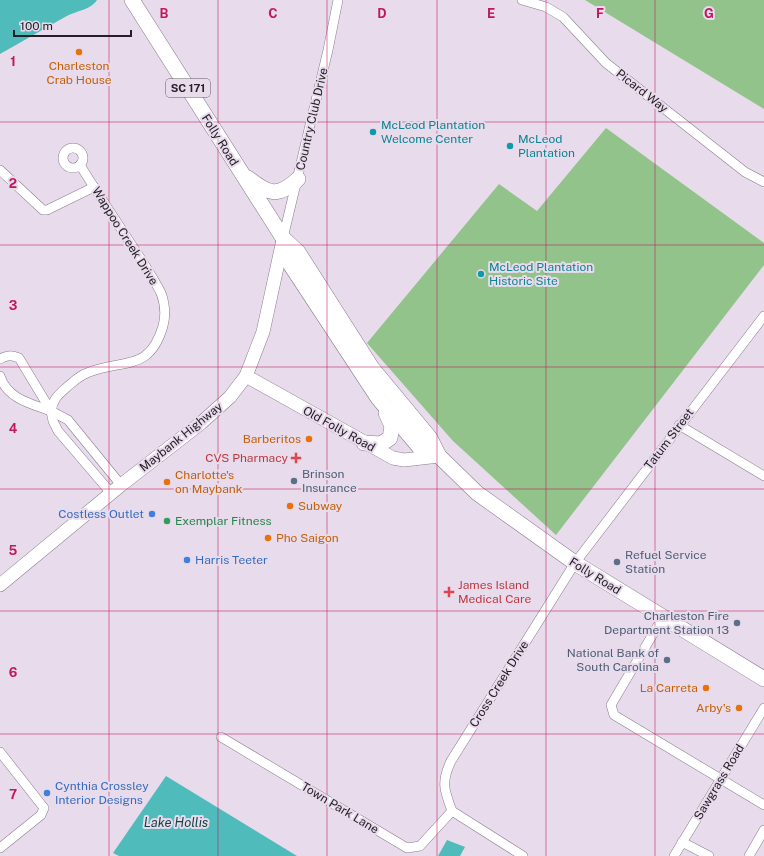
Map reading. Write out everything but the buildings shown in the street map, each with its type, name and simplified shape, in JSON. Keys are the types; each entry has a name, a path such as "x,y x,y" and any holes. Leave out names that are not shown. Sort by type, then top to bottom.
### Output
{"main road":[{"name":"Folly Road","path":"134,2 283,238 298,252 372,368 430,438 439,456 477,493 575,563 764,679"},
{"path":"241,173 259,187 269,192 278,192 287,189 298,179"},
{"name":"Folly Road","path":"283,238 288,261 378,398 420,448 439,456"},
{"name":"Maybank Highway","path":"0,585 230,397 246,376 263,332 283,238"},
{"name":"Old Folly Road","path":"246,376 393,458 404,460 439,456"},
{"path":"364,443 381,444 390,438 392,433 389,419 378,398"}],"street":[{"name":"Country Club Drive","path":"283,238 328,50 338,0"},
{"name":"Picard Way","path":"522,0 546,7 563,16 606,63 745,172 764,182"},
{"name":"Wappoo Creek Drive","path":"51,411 53,400 74,381 86,373 132,363 142,358 152,349 165,318 165,307 161,294 80,165"},
{"path":"0,170 43,210 47,210 94,187"},
{"name":"Tatum Street","path":"575,563 679,425 764,316"},
{"path":"0,360 5,356 19,358 51,411 52,421 58,431 111,493"},
{"path":"0,376 9,391 23,401 51,411 68,420 121,485"},
{"path":"679,425 764,476"},
{"name":"Cross Creek Drive","path":"452,811 444,792 446,771 575,563"},
{"path":"663,617 611,705 611,711 614,715 764,805"},
{"name":"Sawgrass Road","path":"674,856 764,708"},
{"name":"Town Park Lane","path":"221,737 407,848 420,846 452,811"},
{"path":"0,752 42,805 44,810 41,815 0,848"},
{"path":"452,811 522,856"},
{"path":"749,856 764,830"},
{"path":"682,842 709,856"}],"shaded area":[{"path":"585,0 764,0 764,109"},
{"path":"606,128 764,243 764,265 556,535 453,441 367,343 499,184 537,211"}],"water":[{"path":"0,0 97,0 91,6 65,17 0,54"},
{"name":"Lake Hollis","path":"166,776 297,856 119,856 113,853"},
{"path":"447,840 465,847 460,856 438,856"}],"place":[{"name":"Charleston Crab House","path":"79,52"},
{"name":"McLeod Plantation Welcome Center","path":"373,132"},
{"name":"McLeod Plantation","path":"510,146"},
{"name":"McLeod Plantation Historic Site","path":"481,274"},
{"name":"Barberitos","path":"309,439"},
{"name":"CVS Pharmacy","path":"296,458"},
{"name":"Brinson Insurance","path":"294,481"},
{"name":"Charlotte's on Maybank","path":"167,482"},
{"name":"Subway","path":"290,506"},
{"name":"Costless Outlet","path":"152,514"},
{"name":"Exemplar Fitness","path":"167,521"},
{"name":"Pho Saigon","path":"268,538"},
{"name":"Harris Teeter","path":"187,560"},
{"name":"Refuel Service Station","path":"617,562"},
{"name":"James Island Medical Care","path":"449,592"},
{"name":"Charleston Fire Department Station 13","path":"737,623"},
{"name":"National Bank of South Carolina","path":"667,660"},
{"name":"La Carreta","path":"706,688"},
{"name":"Arby's","path":"739,708"},
{"name":"Cynthia Crossley Interior Designs","path":"47,793"}]}
